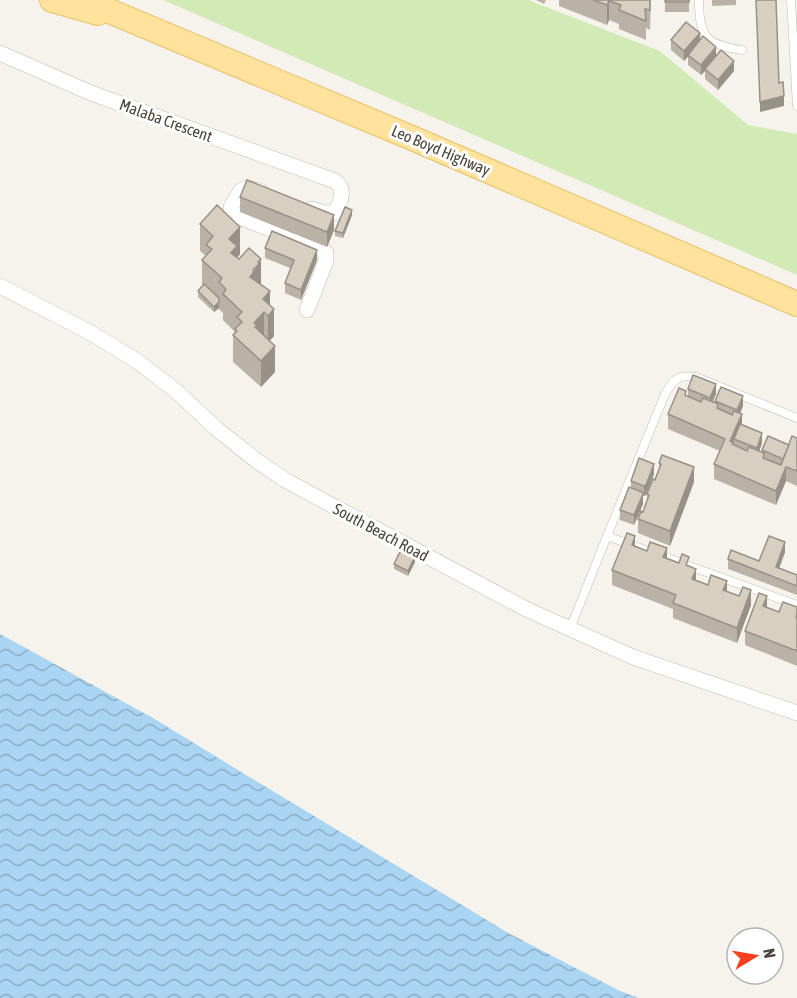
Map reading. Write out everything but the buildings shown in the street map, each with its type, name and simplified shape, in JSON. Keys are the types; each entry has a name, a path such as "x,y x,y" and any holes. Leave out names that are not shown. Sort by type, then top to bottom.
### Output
{"main road":[{"path":"52,0 127,19"},
{"name":"Leo Boyd Highway","path":"82,0 412,138 797,304"}],"street":[{"name":"Malaba Crescent","path":"0,52 91,93 335,181 342,192 336,213 325,213 294,202"},
{"path":"273,195 248,188 238,195 231,210 234,215 324,251 326,261 307,310"},
{"name":"South Beach Road","path":"0,286 91,333 137,361 176,391 234,443 285,480 528,610 633,657 797,713"}],"lane":[{"path":"699,0 699,18 702,28 711,41 721,47 742,50"},
{"path":"791,0 797,106"},
{"path":"570,629 665,394 675,379 682,376 696,376 797,418"},
{"path":"607,536 797,605"}],"green space":[{"path":"163,0 528,0 660,51 748,125 797,134 797,275"}],"water":[{"path":"0,634 153,718 510,934 638,998 0,998"}]}
